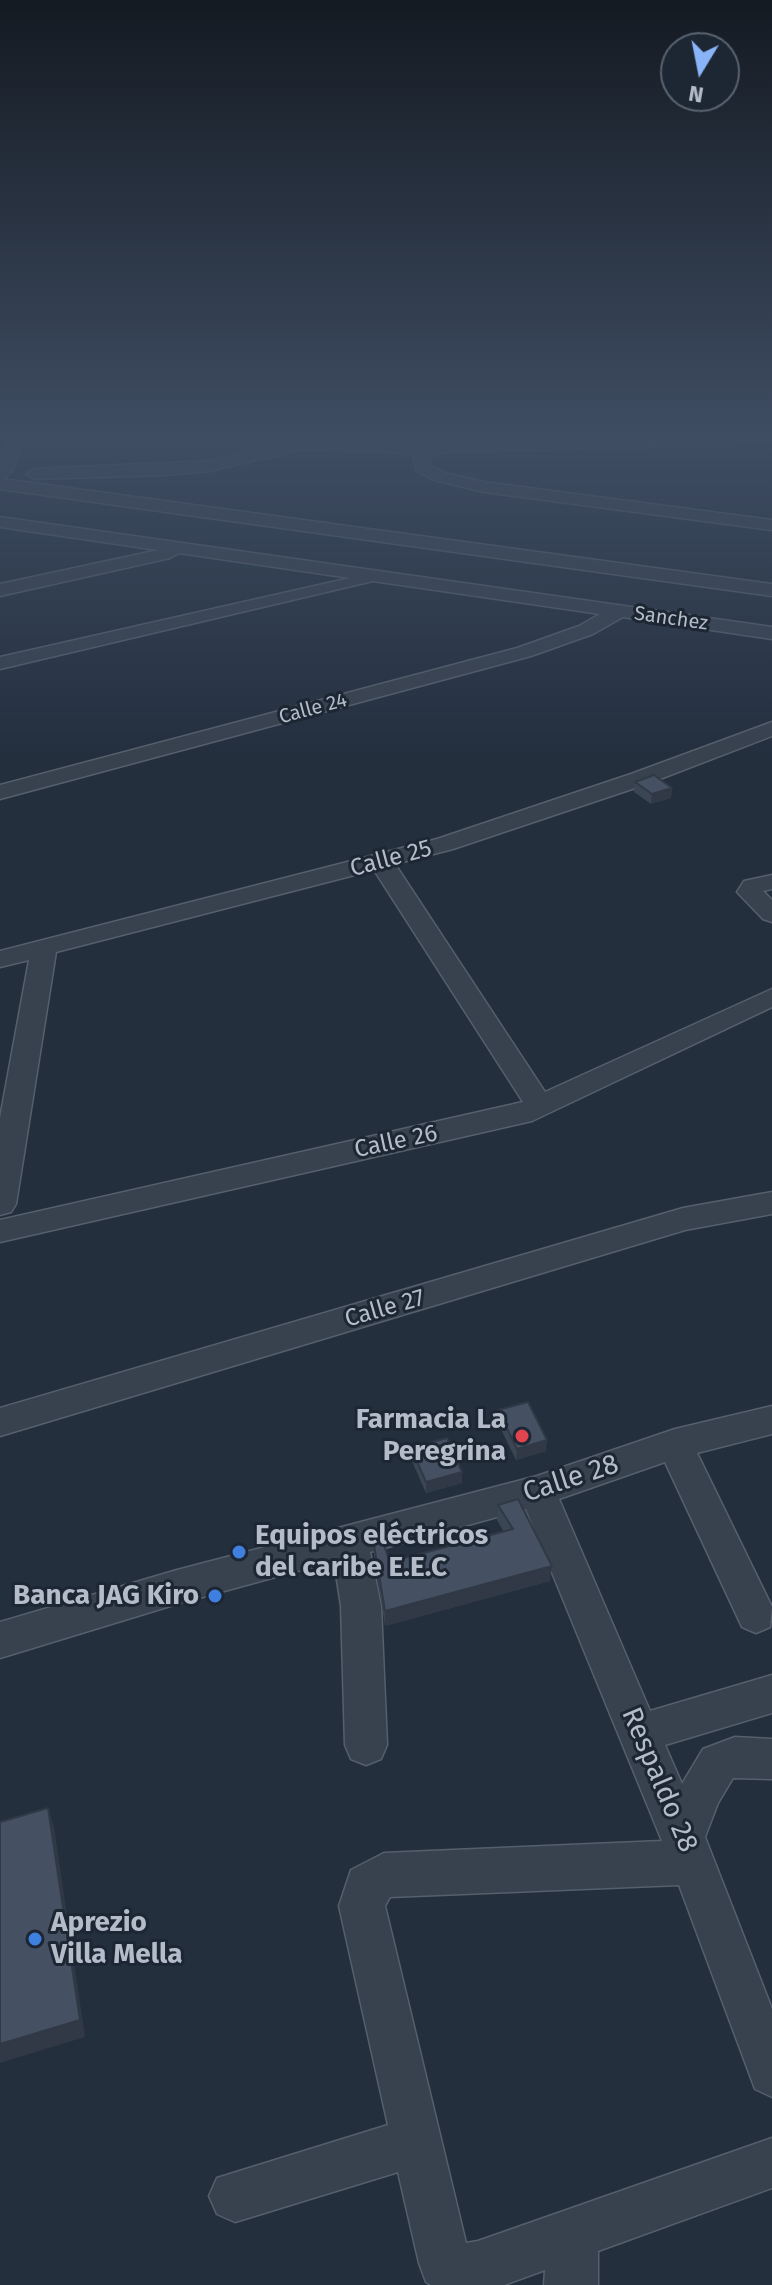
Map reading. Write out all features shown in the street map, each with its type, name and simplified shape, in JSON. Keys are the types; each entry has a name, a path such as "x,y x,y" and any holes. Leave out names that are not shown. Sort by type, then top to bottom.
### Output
{"street":[{"name":"Sanchez","path":"144,543 772,633"},
{"path":"427,543 772,590"},
{"path":"0,590 189,549"},
{"path":"0,663 382,576"},
{"name":"Calle 24","path":"0,792 524,652 586,630 620,611"},
{"name":"Calle 25","path":"0,959 445,844 639,779 771,729"},
{"path":"381,862 540,1106"},
{"path":"772,882 753,886 749,892 772,914"},
{"path":"0,1204 44,947"},
{"name":"Calle 26","path":"0,1231 522,1114 772,997"},
{"name":"Calle 27","path":"0,1422 683,1219 772,1203"},
{"name":"Calle 28","path":"0,1640 177,1587 537,1491 675,1444 772,1420"},
{"path":"675,1444 756,1615"},
{"name":"Respaldo 28","path":"537,1491 688,1849 772,2072"},
{"path":"348,1542 357,1574 361,1606 366,1745"},
{"path":"640,1734 772,1694"},
{"path":"772,1759 735,1757 718,1763 701,1791 688,1849 384,1875 367,1886 362,1906 445,2263 456,2270 571,2261 772,2163"},
{"path":"235,2196 417,2141"}],"building":[{"path":"654,775 672,788 652,794 635,782"},
{"name":"Farmacia La Peregrina","path":"528,1402 547,1440 517,1449 498,1410"},
{"path":"447,1438 462,1472 426,1482 411,1448"},
{"path":"518,1499 552,1566 385,1611 373,1539 381,1537 390,1562 513,1529 498,1505"},
{"name":"Aprezio Villa Mella","path":"48,1808 80,2020 0,2044 0,1822"}],"place":[{"name":"Farmacia La Peregrina","path":"522,1436"},
{"name":"Equipos eléctricos del caribe E.E.C","path":"239,1552"},
{"name":"Banca JAG Kiro","path":"215,1596"},
{"name":"Aprezio Villa Mella","path":"35,1939"}]}
